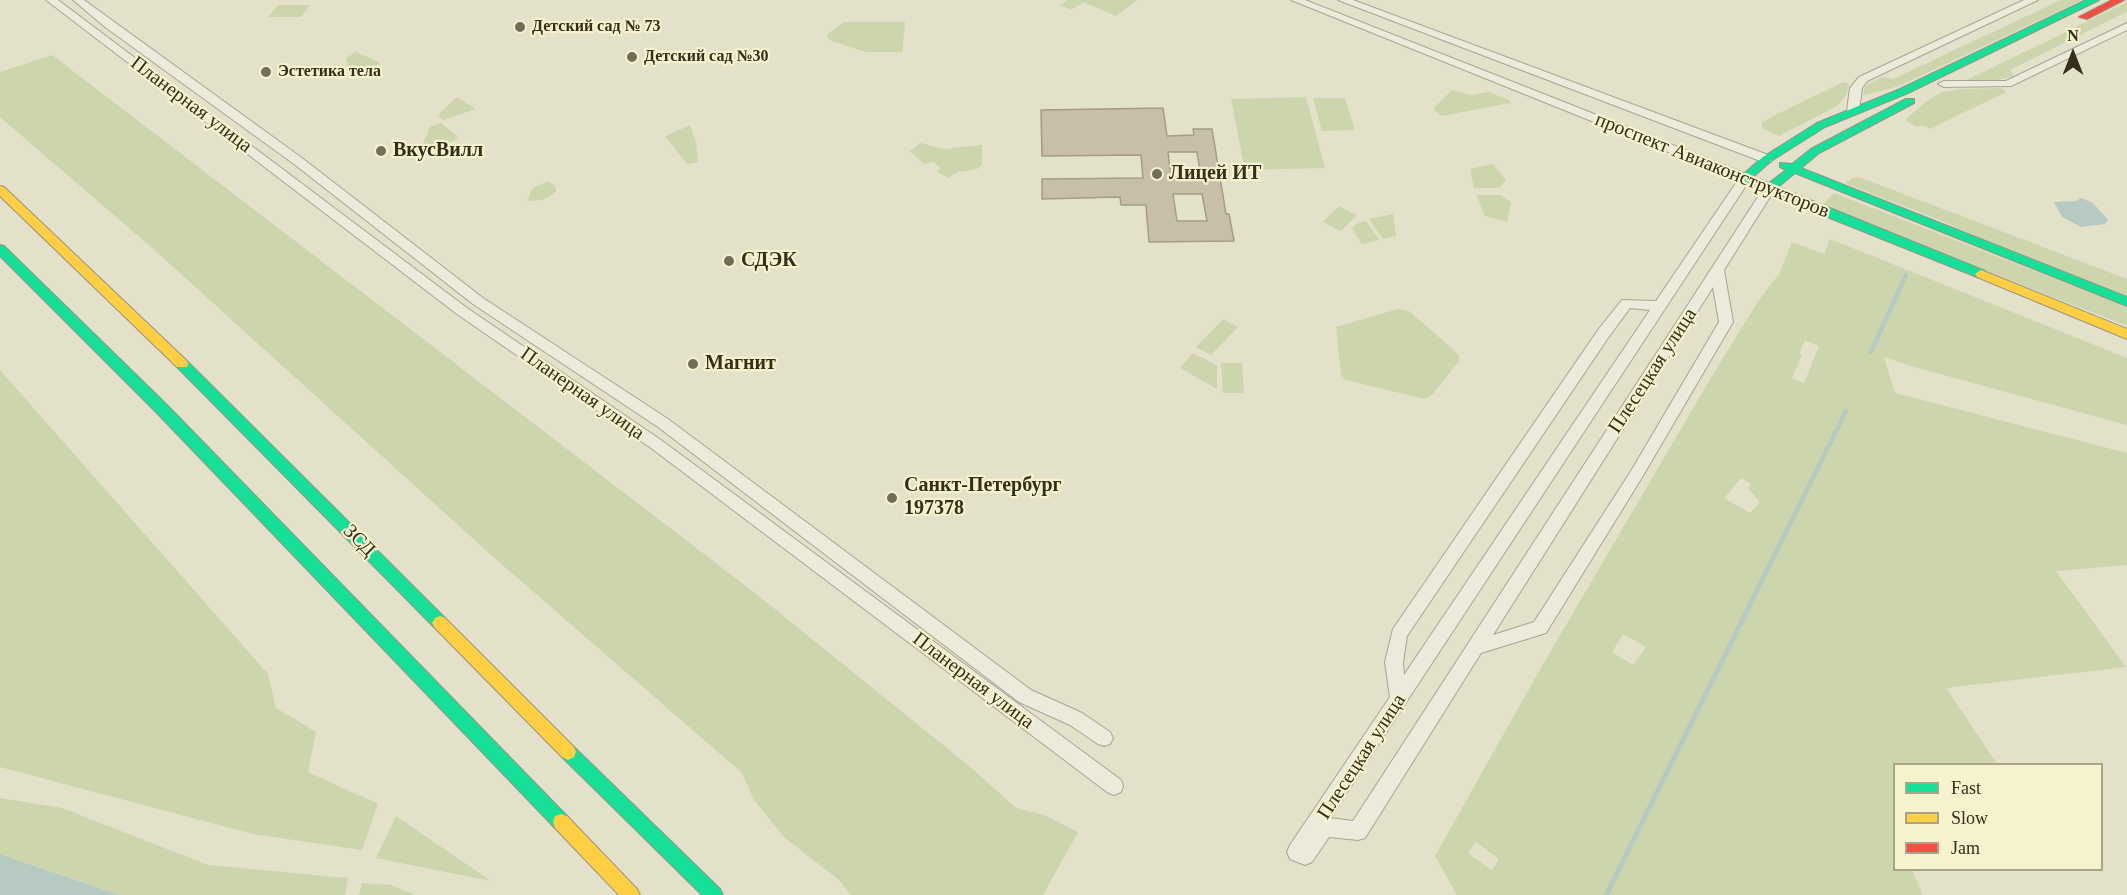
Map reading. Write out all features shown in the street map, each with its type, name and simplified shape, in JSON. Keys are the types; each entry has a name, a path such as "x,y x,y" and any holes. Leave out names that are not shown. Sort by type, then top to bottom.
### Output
{"main road":[{"name":"Плесецкая улица","path":"1745,178 1767,159 1821,125 1904,91 2094,0"},
{"name":"Плесецкая улица","path":"1769,189 1823,146 1944,84 2118,0"},
{"name":"проспект Авиаконструкторов","path":"1767,159 2127,302"},
{"name":"проспект Авиаконструкторов","path":"1745,178 2127,334"},
{"name":"ЗСД","path":"0,190 202,383 617,801 714,895"},
{"path":"0,249 160,408 631,895"}],"street":[{"name":"Планерная улица","path":"51,0 462,311 656,444 1114,786"},
{"name":"Планерная улица","path":"78,0 109,25 298,161 478,301 663,423 1024,696 1076,719 1104,738"},
{"name":"проспект Авиаконструкторов","path":"1296,0 1745,178"},
{"name":"проспект Авиаконструкторов","path":"1343,0 1767,159"},
{"path":"1853,111 1856,88 1863,79 2033,0"},
{"path":"1944,84 2001,85 2016,81 2127,26"},
{"name":"Плесецкая улица","path":"1745,178 1399,701 1301,854 1325,827 1358,831 1769,189"},
{"path":"1477,647 1540,628 1636,475 1726,322 1717,270"},
{"path":"1399,701 1394,662 1399,634 1603,334 1627,303 1660,306"}],"green space":[{"path":"1068,0 1138,0 1116,16 1083,2 1071,10 1060,5"},
{"path":"2061,0 2082,0 1899,86 1863,94 1865,86 1882,77 1893,79"},
{"path":"2127,2 2127,12 2010,70 2014,76 1993,81 1967,80"},
{"path":"278,5 310,5 301,17 268,17"},
{"path":"844,22 905,22 902,52 866,52 829,40 827,35"},
{"path":"356,52 379,62 380,65 363,70 348,67 346,58"},
{"path":"52,55 755,593 969,766 1016,808 1047,816 1078,832 1043,895 851,895 839,880 785,838 754,800 742,773 490,554 159,254 0,117 0,72"},
{"path":"1844,82 1849,84 1846,95 1837,106 1779,136 1762,128 1762,122"},
{"path":"2002,88 2006,92 1930,129 1922,125 1917,127 1905,120 1928,100 1942,92"},
{"path":"1452,90 1471,95 1489,92 1509,100 1510,103 1442,116 1433,109"},
{"path":"457,97 476,109 443,120 438,115"},
{"path":"1306,97 1325,168 1245,170 1231,99"},
{"path":"1313,98 1345,98 1355,130 1322,131"},
{"path":"441,123 458,137 438,152 423,143 430,127"},
{"path":"690,125 696,142 698,162 687,164 665,136"},
{"path":"921,143 942,149 982,145 982,165 977,169 958,172 949,178 937,172 940,167 933,162 924,164 910,151"},
{"path":"1493,164 1506,180 1499,188 1474,188 1470,169"},
{"path":"1859,177 2127,279 2127,296 2002,248 1942,221 1845,183 1852,178"},
{"path":"548,181 555,186 556,192 543,200 527,201 533,188"},
{"path":"1834,193 2127,307 2127,326 1821,206"},
{"path":"1476,195 1501,195 1511,202 1507,222 1485,216"},
{"path":"1339,206 1357,215 1341,231 1323,222"},
{"path":"1393,214 1396,236 1383,239 1369,219"},
{"path":"1366,221 1379,240 1362,244 1352,229 1357,223"},
{"path":"1830,239 2127,358 2127,425 1884,357 1895,393 2127,453 2127,565 2056,571 2126,667 1946,688 1996,763 1893,763 1893,871 1912,871 1923,895 1457,895 1435,856 1542,666 1712,376 1759,300 1779,274 1792,242 1824,254","holes":["1805,340 1819,346 1804,383 1792,378 1802,355 1799,354","1741,478 1751,484 1748,488 1760,502 1750,513 1724,498","1623,634 1646,647 1633,665 1612,652","1476,842 1499,859 1492,870 1468,853"]},
{"path":"1398,309 1409,311 1459,357 1459,361 1431,396 1425,399 1346,380 1341,375 1336,327"},
{"path":"1223,319 1238,327 1211,355 1196,347"},
{"path":"1193,353 1217,365 1217,389 1180,368"},
{"path":"1221,363 1242,363 1244,393 1223,393"},
{"path":"0,370 268,674 276,708 316,732 308,772 378,804 362,850 253,834 0,767"},
{"path":"0,798 62,808 208,865 348,878 345,895 120,895 0,854"},
{"path":"396,816 491,881 376,858"},
{"path":"362,883 390,885 416,895 359,895"}],"shaded area":[{"path":"2081,198 2093,203 2108,220 2105,224 2081,227 2062,217 2054,202 2076,201"},
{"path":"0,854 20,861 120,895 0,895"}],"building":[{"name":"Лицей ИТ","path":"1163,108 1167,136 1194,135 1193,129 1212,129 1226,214 1229,214 1234,241 1149,242 1146,205 1121,205 1120,197 1042,199 1042,179 1143,178 1141,155 1042,156 1041,110","holes":["1168,152 1197,152 1201,177 1171,177","1173,194 1202,194 1207,221 1177,221"]}],"waterway":[{"path":"1871,352 1906,275"},
{"path":"1785,534 1846,411"},
{"path":"1606,895 1786,532"}],"traffic: fast":[{"path":"1981,274 1745,178 1767,159 1821,125 1904,91 2094,0"},
{"path":"1769,189 1815,151 1910,101"},
{"path":"1784,165 2127,302"},
{"path":"0,249 161,408 561,822"},
{"path":"182,364 440,623"},
{"path":"568,752 714,895"}],"traffic: slow":[{"path":"0,190 182,364"},
{"path":"1981,274 2127,334"},
{"path":"440,623 568,752"},
{"path":"561,822 631,895"}],"traffic: jam":[{"path":"2084,17 2119,0"}],"place":[{"name":"Детский сад № 73","path":"520,27"},
{"name":"Детский сад №30","path":"632,57"},
{"name":"Эстетика тела","path":"266,72"},
{"name":"ВкусВилл","path":"381,151"},
{"name":"Лицей ИТ","path":"1157,174"},
{"name":"СДЭК","path":"729,261"},
{"name":"Магнит","path":"693,364"},
{"name":"Санкт-Петербург 197378","path":"892,498"}]}
